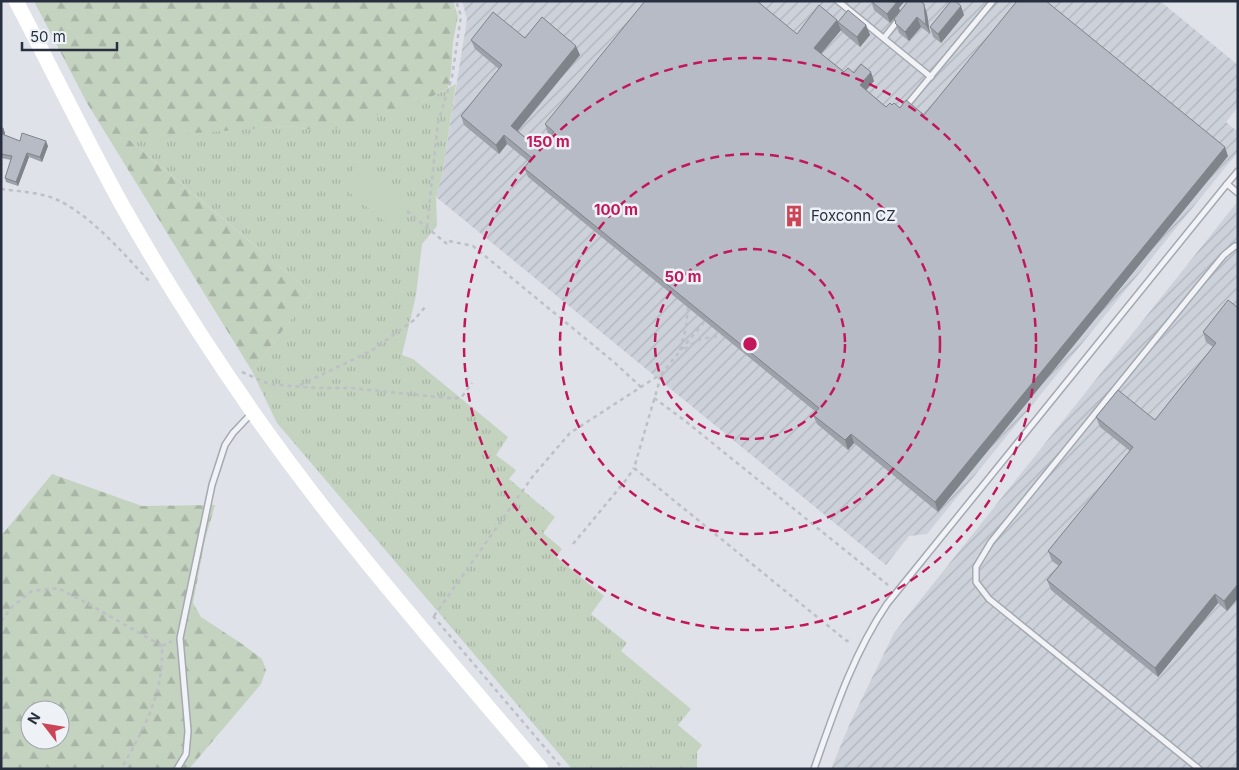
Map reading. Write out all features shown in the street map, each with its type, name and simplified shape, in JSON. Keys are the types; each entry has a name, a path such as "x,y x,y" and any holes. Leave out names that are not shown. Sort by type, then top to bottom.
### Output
{"main road":[{"path":"16,1 121,204 162,272 253,412 344,534 419,626 542,769"}],"lane":[{"path":"838,1 931,77"},
{"path":"846,7 850,1"},
{"path":"907,105 993,1"},
{"path":"884,38 902,16"},
{"path":"814,769 851,668 886,604 1238,172"},
{"path":"1227,184 1238,193"},
{"path":"1199,769 989,599 976,582 976,567 991,542 1224,255 1235,246 1238,246"},
{"path":"177,769 186,754 188,731 180,638 212,486 225,445 253,412"}],"path":[{"path":"427,227 438,122 452,76 461,16 456,1"},
{"path":"1,188 47,196 70,206 91,222 143,275"},
{"path":"407,211 447,244"},
{"path":"450,241 473,246 616,363 641,387"},
{"path":"296,386 304,385 371,351 414,320 426,306"},
{"path":"680,351 686,328 688,307"},
{"path":"419,626 434,616 533,476 570,433 661,374 705,321"},
{"path":"680,351 701,339 722,335"},
{"path":"220,363 269,384 318,388 350,388 448,398 461,398 472,384"},
{"path":"573,544 634,468 661,374"},
{"path":"654,398 684,420 888,585"},
{"path":"634,468 843,638 847,641 852,640"},
{"path":"1,621 13,606 32,591 58,588 162,646 163,666 152,712 121,769"},
{"path":"434,616 563,769"}],"shaded area":[{"path":"462,1 1160,1 1238,65 1238,107 1226,122 1238,132 1238,152 927,534 909,536 886,565 436,197 442,175 467,19"},
{"path":"1238,201 1238,769 831,769 851,721 894,633"}],"green space":[{"path":"34,1 453,1 458,16 448,88 424,101 353,121 326,132 288,126 127,138 311,293 252,371 87,103"},
{"path":"456,84 442,175 436,197 437,226 422,244 416,295 402,355 413,359 508,437 496,455 516,470 509,479 555,517 543,533 562,549 556,557 604,596 591,614 627,643 621,651 691,709 678,725 702,745 697,752 697,769 572,769 277,423 252,371 311,293 126,137 288,126 314,130 424,101"},
{"path":"362,159 415,202 393,228 340,185"},
{"path":"52,474 142,506 215,505 205,540 193,603 201,617 262,659 266,670 261,684 189,769 1,769 1,536"}],"building":[{"path":"645,1 757,1 797,34 819,5 837,20 814,48 844,72 848,68 854,73 861,64 871,72 860,85 886,107 890,103 892,105 894,103 900,108 906,100 924,115 1017,1 1046,1 1225,147 935,502 851,434 845,440 813,415 819,408 524,168 532,158 504,135 496,145 461,116 502,65 471,40 493,12 525,38 542,17 576,46 511,126 539,149 554,132 545,124"},
{"path":"871,1 894,1 897,2 887,14"},
{"path":"908,1 920,1 924,4 926,25 917,17 905,32 895,23 894,19"},
{"path":"951,1 955,1 961,6 938,34 930,27"},
{"path":"848,10 866,25 857,37 838,22"},
{"path":"1,128 3,128 2,134 20,141 22,133 46,141 40,157 27,153 16,182 5,178 12,156 1,154"},
{"path":"1228,300 1238,307 1238,584 1224,601 1215,594 1155,668 1047,580 1062,562 1048,551 1133,447 1096,417 1118,390 1155,420 1216,343 1203,332"}],"place":[{"name":"Foxconn CZ","path":"794,216"}]}
